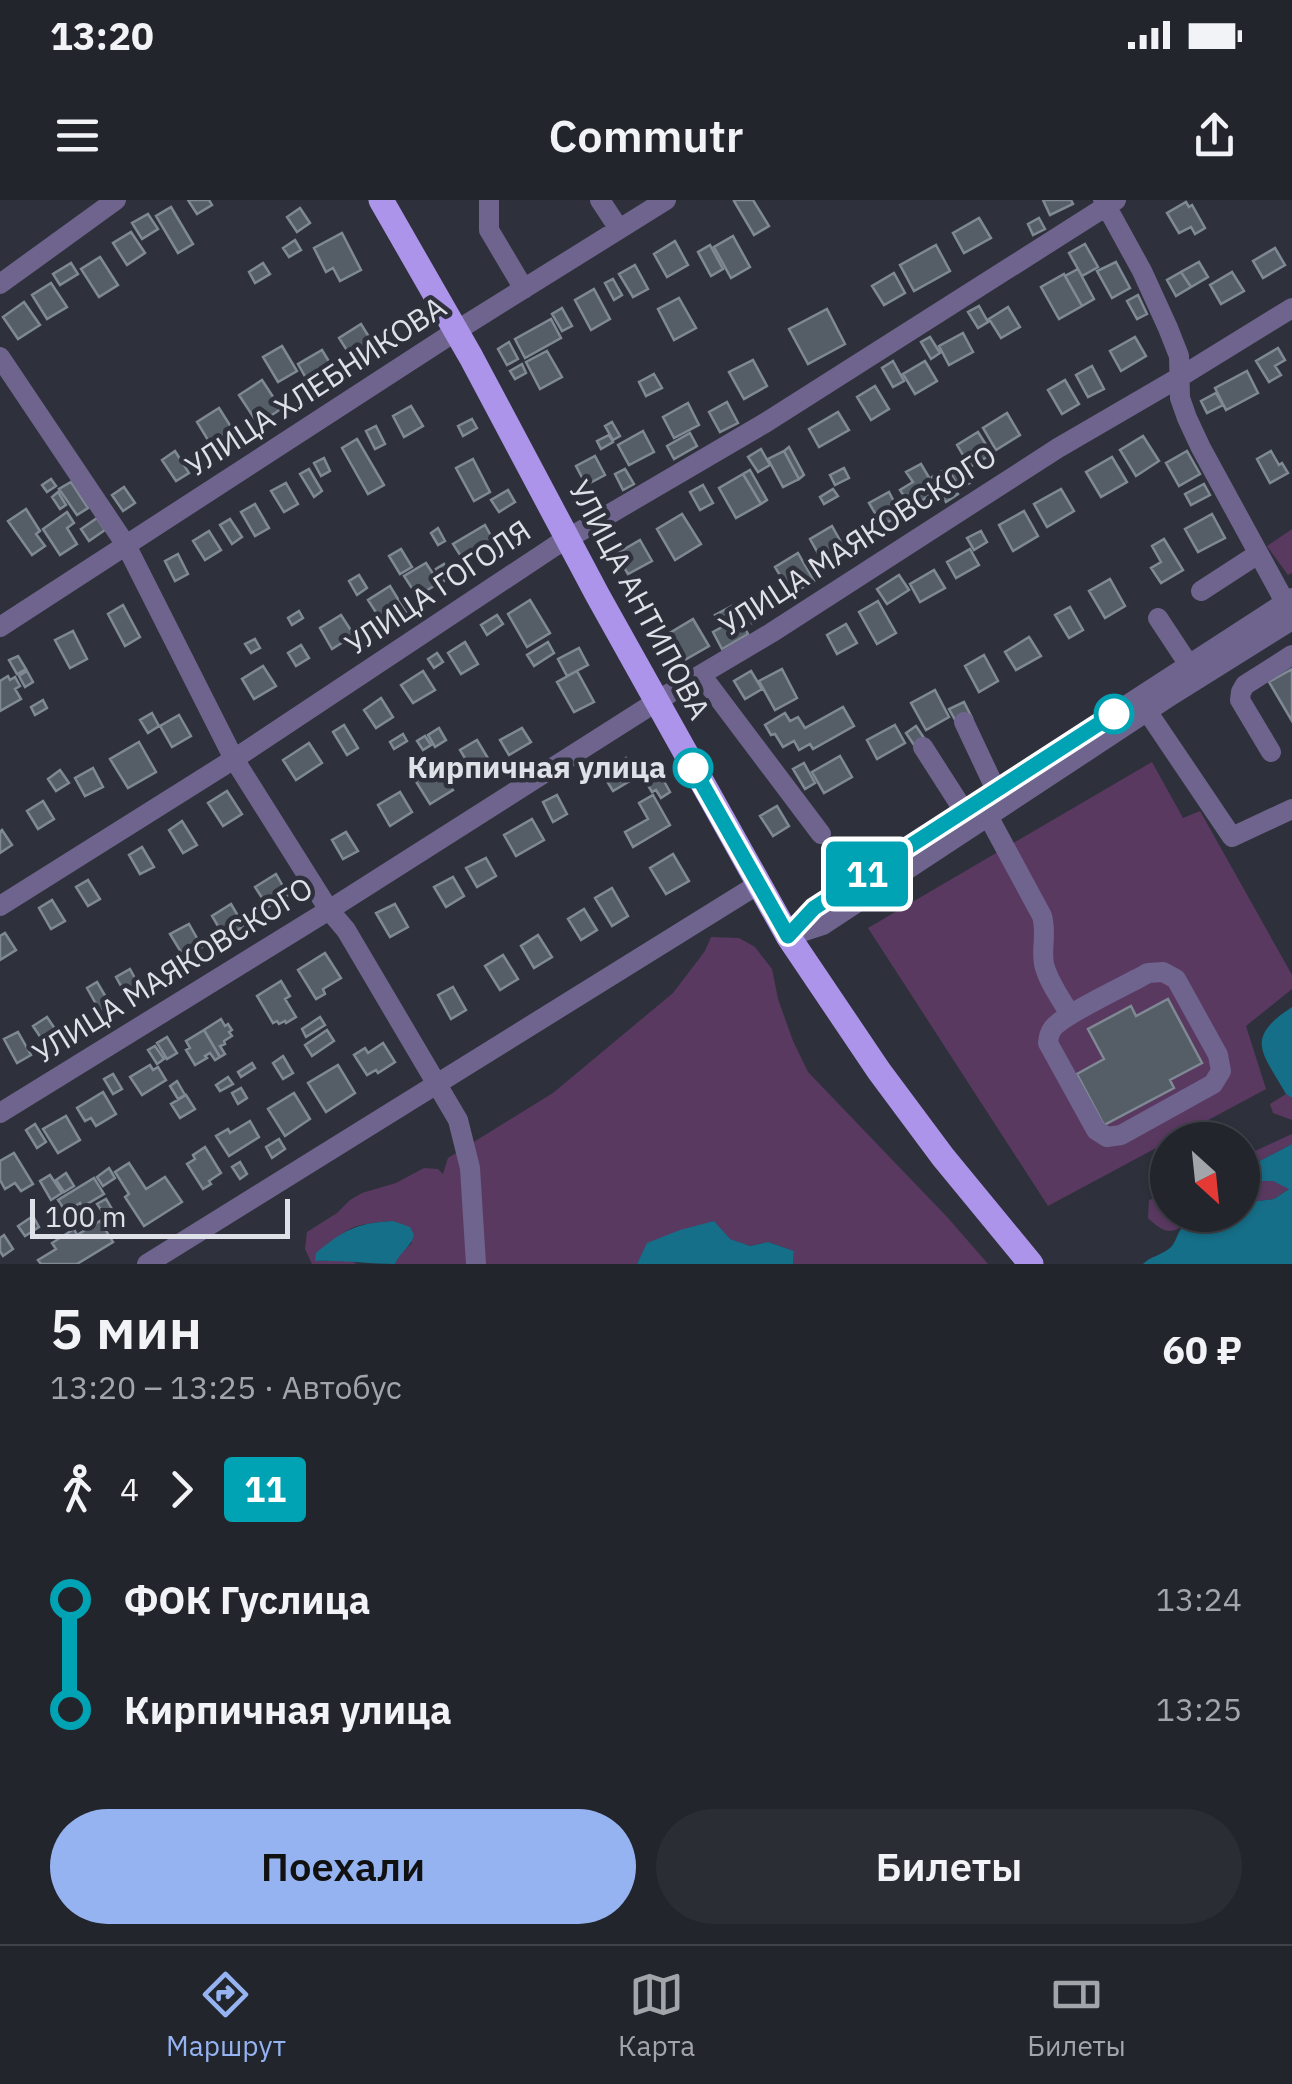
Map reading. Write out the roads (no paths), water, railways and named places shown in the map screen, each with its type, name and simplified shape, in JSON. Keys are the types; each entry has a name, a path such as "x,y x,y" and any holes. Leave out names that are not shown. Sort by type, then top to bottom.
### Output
{"main road":[{"name":"УЛИЦА АНТИПОВА","path":"382,200 788,936 879,1070 1030,1264"}],"street":[{"path":"0,284 116,200"},
{"path":"490,200 488,230 524,289"},
{"path":"600,200 619,229"},
{"name":"УЛИЦА ХЛЕБНИКОВА","path":"0,627 456,331 666,200"},
{"path":"1108,202 1179,356 1180,398 1200,448 1290,607"},
{"name":"УЛИЦА ГОГОЛЯ","path":"0,906 234,760 568,538 766,424 1108,202"},
{"name":"УЛИЦА МАЯКОВСКОГО","path":"0,1112 858,579 974,500 1292,308"},
{"path":"0,356 126,545 234,760 329,910 346,930 458,1120 470,1168 477,1261"},
{"path":"1201,591 1258,554"},
{"path":"788,936 814,908 1189,665 1290,607"},
{"path":"788,936 823,924 988,816 1147,711 1290,607"},
{"path":"1158,618 1189,665"},
{"path":"1271,752 1240,700 1240,692 1292,656"},
{"path":"702,676 821,834"},
{"path":"1147,711 1232,837 1291,813"},
{"path":"964,722 996,790"},
{"path":"923,748 964,811"},
{"path":"988,816 1042,916 1046,929 1045,969 1070,1015"},
{"path":"148,1264 757,885"},
{"path":"1163,972 1176,979 1218,1055 1221,1070 1214,1084 1121,1135 1107,1137 1096,1130 1048,1043 1057,1023 1070,1015 1148,974 1163,972"}],"water":[{"path":"1292,1007 1292,1098 1270,1068 1262,1047 1267,1028"},
{"path":"1292,1144 1292,1264 1143,1264 1170,1248 1180,1232 1260,1232 1260,1201 1274,1199 1289,1189 1273,1181 1260,1181 1260,1161"},
{"path":"393,1221 410,1227 414,1235 395,1264 315,1261 316,1253 343,1233"},
{"path":"714,1221 730,1239 750,1246 768,1242 794,1251 793,1264 637,1264 647,1243"}],"place":[{"name":"Кирпичная улица","path":"693,768"}]}
